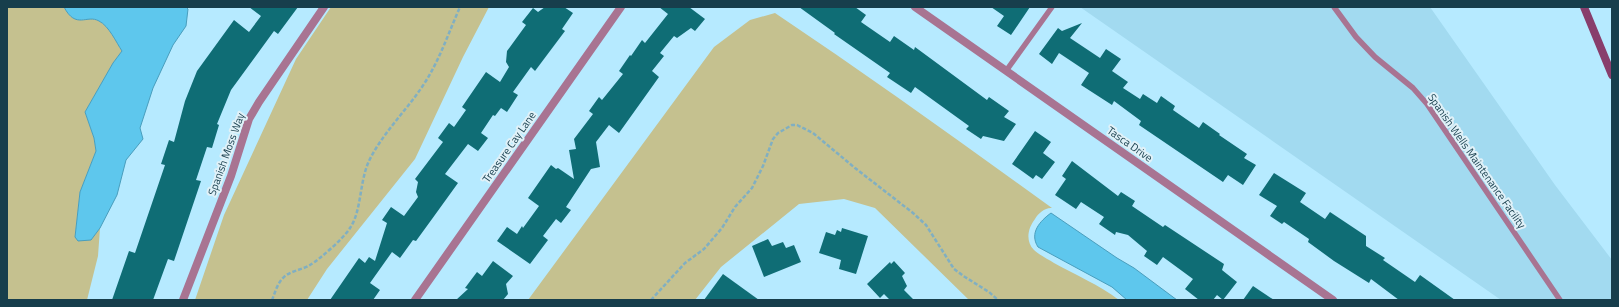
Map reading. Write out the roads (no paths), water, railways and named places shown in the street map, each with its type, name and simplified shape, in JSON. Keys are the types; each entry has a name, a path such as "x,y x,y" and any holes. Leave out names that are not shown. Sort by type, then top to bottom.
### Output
{"street":[{"name":"Spanish Moss Way","path":"183,300 231,176 250,119 259,102 324,7"},
{"name":"Treasure Cay Lane","path":"415,300 621,7"},
{"name":"Tasca Drive","path":"914,7 1333,300"},
{"path":"1584,7 1612,75"}],"lane":[{"path":"1006,71 1052,7"},
{"name":"Spanish Wells Maintenance Facility","path":"1334,7 1356,37 1376,57 1413,88 1427,104 1560,300"}]}
